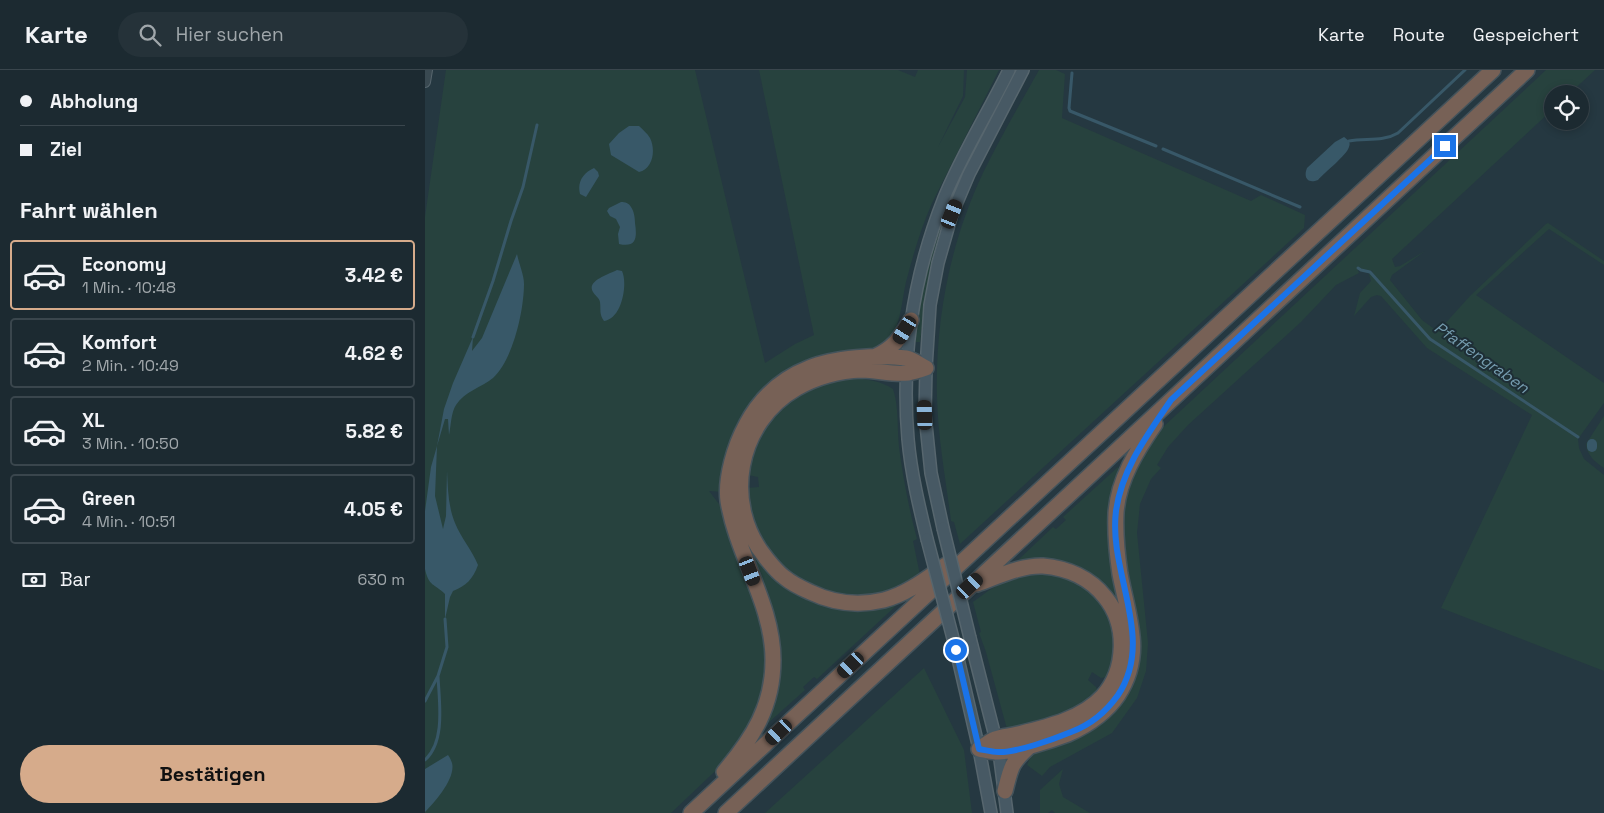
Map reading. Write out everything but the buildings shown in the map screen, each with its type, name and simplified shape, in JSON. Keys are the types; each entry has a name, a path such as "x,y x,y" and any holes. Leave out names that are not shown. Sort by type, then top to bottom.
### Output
{"highway":[{"path":"690,813 1493,70"},
{"path":"725,813 1527,70"},
{"path":"874,358 891,348 911,320"},
{"path":"690,813 743,749 766,705 771,685 773,660 771,631 740,542 728,499 729,477 734,452 739,436 748,419 762,400 777,385 796,373 821,362 874,358 907,358 926,368"},
{"path":"926,368 907,374 863,370 828,375 815,379 785,396 764,416 755,429 747,447 741,476 741,498 744,518 751,535 760,551 783,577 816,595 852,603 872,602 908,591 997,530"},
{"path":"1005,791 1013,764 1020,754 1031,746 1060,737 1087,725 1109,707 1122,689 1133,651 1133,636 1116,547 1116,511 1124,479 1131,462 1171,400"},
{"path":"970,586 1033,567 1043,566 1075,574 1087,580 1105,597 1118,621 1121,651 1120,662 1112,683 1090,707 1064,720 997,745 979,749"},
{"path":"997,745 1031,746"}],"main road":[{"path":"991,813 979,749 956,650 916,492 908,439 906,403 907,358 911,320 928,245 944,199 977,128 1009,70"},
{"path":"1007,813 997,745 931,473 925,399 930,305 938,263 952,214 969,174 1023,70"}],"street":[{"path":"425,82 427,70"}],"green space":[{"path":"446,70 695,70 765,363 795,344 814,335 759,70 898,70 915,77 918,70 964,70 963,96 938,147 965,97 967,70 999,70 928,212 906,282 897,325 890,340 884,347 795,371 724,492 709,491 719,504 727,521 764,630 768,657 760,708 730,757 671,813 425,813 425,217"},
{"path":"1014,70 1016,70 965,168 947,213 929,273 920,342 913,342 929,263 947,205 983,128"},
{"path":"1039,70 1056,70 1065,74 1062,118 1251,201 1261,195 1305,215 1304,228 960,544 954,522 951,521 938,413 937,368 942,311 953,254 971,200 996,147"},
{"path":"1546,70 1595,70 1579,85 1544,85 1544,117 1392,259 1395,267 1400,266 1425,251 1392,275 1390,280 1422,320 1437,331 1470,296 1548,223 1604,261 1604,265 1549,229 1476,295 1604,383 1604,403 1578,439 1579,448 1584,459 1604,475 1604,671 1441,608 1532,415 1427,348 1381,296 1371,297 1354,316 1360,293 1371,281 1369,274 1373,271 1359,267 1357,268 1359,273 1336,285 1301,322 1188,425 1168,447 1157,465 1161,468 1151,479 1140,504 1137,533 1148,643 1146,671 1137,698 1112,733 1050,767 1042,776 1027,765 1031,756 1117,703 1122,496 1146,446 1161,429"},
{"path":"856,378 870,380 893,389 897,410 898,440 904,482 917,539 913,541 920,575 906,587 855,600 793,579 754,532 747,488 759,487 758,477 748,475 746,464 765,422 797,396 819,385 838,379"},
{"path":"1604,416 1604,468 1592,458 1586,444"},
{"path":"1118,467 1120,470 1125,623 1102,588 1020,564 1018,560 1053,527 1056,529 1066,520 1063,517"},
{"path":"745,535 790,587 899,603 817,679 814,677 803,687 805,690 757,733 773,691 762,591"},
{"path":"1048,571 1077,581 1096,597 1102,605 1112,624 1116,645 1114,659 1107,677 1101,678 1092,672 1088,680 1097,690 1079,708 1056,719 1007,729 979,633 981,632 973,602 1012,576"},
{"path":"924,668 964,750 972,813 765,813"},
{"path":"1063,769 1059,784 1063,797 1090,813 1055,813 1052,810 1048,813 1040,813 1040,790"}],"water":[{"path":"629,126 639,126 649,136 652,143 653,153 650,163 644,170 639,172 611,155 609,144"},
{"path":"1344,137 1350,144 1344,155 1318,180 1309,181 1306,177 1307,168 1335,142"},
{"path":"594,168 599,176 586,197 580,194 580,182 587,172"},
{"path":"621,202 629,205 632,209 636,228 635,240 633,243 625,245 619,244 618,234 620,227 616,219 610,216 607,211"},
{"path":"517,254 524,281 522,307 512,347 500,370 493,378 459,400 452,415 449,435 448,419 445,419 437,446 444,409 453,383 473,337 472,351 482,338"},
{"path":"617,270 622,271 624,277 622,300 615,314 610,319 604,321 599,300 592,288 593,284 599,278"},
{"path":"437,446 435,496 443,529 446,516 447,471 453,517 457,528 478,565 469,581 453,591 445,619 445,594 430,582 425,569 425,511 431,467"},
{"path":"448,755 452,763 451,776 444,789 425,812 425,769"}],"waterway":[{"path":"1349,141 1380,139 1398,133 1465,70"},
{"name":"Pfaffengraben","path":"1072,73 1070,111 1156,146"},
{"path":"473,337 523,187 537,125"},
{"name":"Pfaffengraben","path":"1163,149 1300,207"},
{"name":"Pfaffengraben","path":"1358,268 1370,272 1430,339 1578,437"},
{"name":"Pfaffengraben","path":"1589,445 1593,447"},
{"path":"425,701 438,676 447,647 445,619"},
{"path":"425,760 432,752 439,732 438,676"}],"route":[{"path":"956,650 979,749 999,752 1009,751 1060,737 1087,725 1109,707 1122,689 1131,665 1133,651 1130,614 1116,547 1116,511 1124,479 1143,441 1171,400 1445,146"}]}
